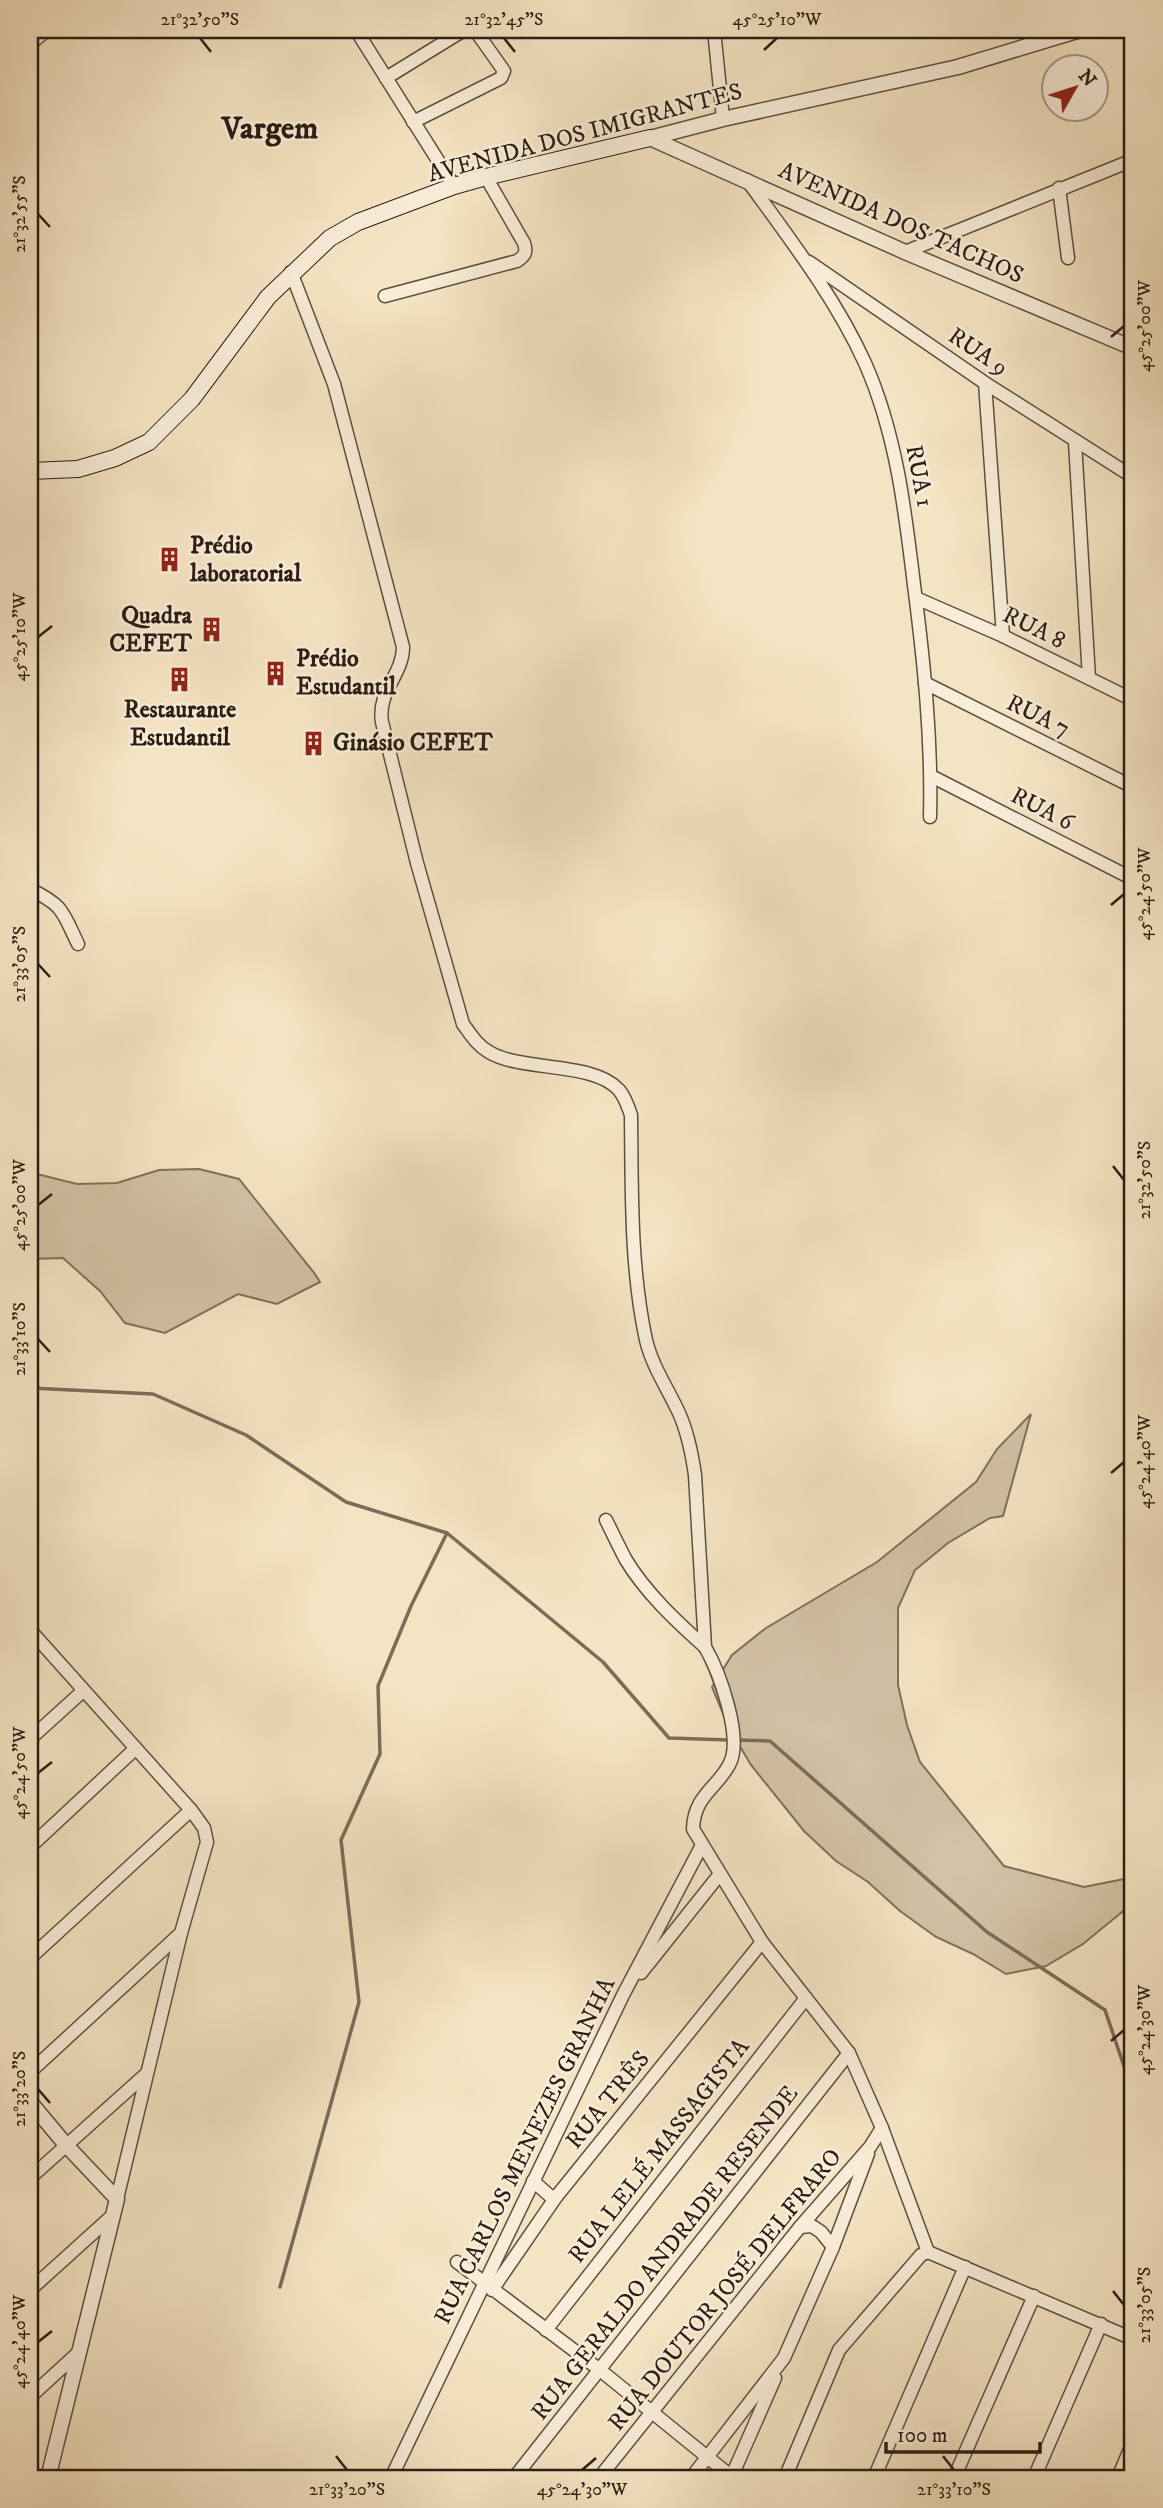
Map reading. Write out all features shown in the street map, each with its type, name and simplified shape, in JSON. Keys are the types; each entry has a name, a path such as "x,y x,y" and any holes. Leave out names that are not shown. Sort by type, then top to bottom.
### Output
{"main road":[{"name":"AVENIDA DOS IMIGRANTES","path":"30,471 78,469 115,458 149,442 192,399 268,297 291,272 330,238 358,222 454,186 650,138"}],"street":[{"path":"30,44 47,30"},
{"path":"356,30 454,186"},
{"path":"386,78 464,30"},
{"path":"413,122 501,78 503,71 475,30"},
{"path":"714,30 723,119"},
{"name":"AVENIDA DOS IMIGRANTES","path":"650,138 723,119 958,67 1080,30"},
{"name":"AVENIDA DOS TACHOS","path":"650,138 905,252 1133,348"},
{"path":"905,252 1133,160"},
{"path":"385,296 524,257 524,243 486,177"},
{"name":"RUA 1","path":"747,180 803,258 864,362 881,405 902,487 916,598 931,776 930,817"},
{"path":"1059,188 1068,258"},
{"name":"RUA 9","path":"803,258 985,383 1133,477"},
{"path":"291,272 334,384 403,648 403,656 382,699 380,710 417,863 463,1024 475,1041 490,1053 513,1061 582,1072 612,1084 625,1100 631,1115 633,1239 641,1309 646,1342 692,1449 705,1647"},
{"path":"985,383 1003,636"},
{"path":"1075,442 1089,678"},
{"name":"RUA 8","path":"916,598 1003,636 1133,700"},
{"name":"RUA 7","path":"925,683 1133,787"},
{"name":"RUA 6","path":"931,776 1133,879"},
{"path":"30,889 53,900 78,944"},
{"path":"606,1520 627,1562 678,1622 705,1647 717,1667 730,1713 734,1748 730,1765 705,1793 693,1829 762,1941 849,2053 882,2128 928,2252"},
{"path":"30,1630 191,1810 204,1828 207,1842 112,2193 113,2215 48,2478"},
{"path":"30,1739 83,1690"},
{"path":"30,1847 135,1749"},
{"path":"30,1958 191,1810"},
{"name":"RUA CARLOS MENEZES GRANHA","path":"391,2478 488,2286 533,2181 623,1995 702,1845"},
{"path":"623,1995 720,1874"},
{"path":"30,2072 181,1933"},
{"name":"RUA TRÊS","path":"488,2286 556,2197 762,1941"},
{"name":"RUA LELÉ MASSAGISTA","path":"545,2330 806,1998"},
{"name":"RUA GERALDO ANDRADE RESENDE","path":"514,2478 849,2053"},
{"path":"30,2178 146,2075"},
{"path":"30,2102 112,2193"},
{"name":"RUA DOUTOR JOSÉ DELFRARO","path":"598,2478 800,2227 870,2147 882,2128"},
{"path":"457,2262 600,2370 732,2478 833,2247 870,2147"},
{"path":"533,2181 550,2196 556,2197"},
{"path":"30,2290 113,2215"},
{"path":"800,2227 812,2226 821,2232 833,2247"},
{"path":"785,2478 839,2350 921,2255 928,2252 1133,2339"},
{"path":"874,2478 965,2267"},
{"path":"954,2478 1034,2296"},
{"path":"1034,2478 1101,2324"},
{"path":"30,2397 79,2352"},
{"path":"691,2478 784,2358"},
{"path":"1118,2478 1133,2442"}],"shaded area":[{"path":"199,1169 239,1179 320,1282 277,1304 238,1294 165,1333 125,1323 100,1291 63,1258 30,1259 30,1175 37,1174 77,1184 117,1183 159,1170"},
{"path":"1031,1414 1003,1516 990,1518 948,1543 915,1570 898,1608 898,1685 907,1725 920,1762 1004,1866 1084,1887 1124,1879 1133,1872 1133,1903 1083,1944 1046,1966 1006,1974 973,1954 936,1937 900,1911 868,1882 836,1861 804,1831 751,1765 729,1728 712,1687 732,1655 766,1628 877,1562 976,1482 997,1449"}],"waterway":[{"path":"30,1388 153,1394 246,1435 346,1502 447,1533 603,1662 669,1738 729,1740"},
{"path":"280,2287 359,2002 341,1840 380,1754 378,1686 411,1606 447,1533"},
{"path":"737,1740 770,1741 987,1932 1105,2010 1133,2093"}],"place":[{"name":"Prédio laboratorial","path":"170,560"},
{"name":"Quadra CEFET","path":"212,630"},
{"name":"Prédio Estudantil","path":"276,673"},
{"name":"Restaurante Estudantil","path":"180,679"},
{"name":"Ginásio CEFET","path":"313,743"}],"district":[{"name":"Vargem","path":"270,129"}]}
